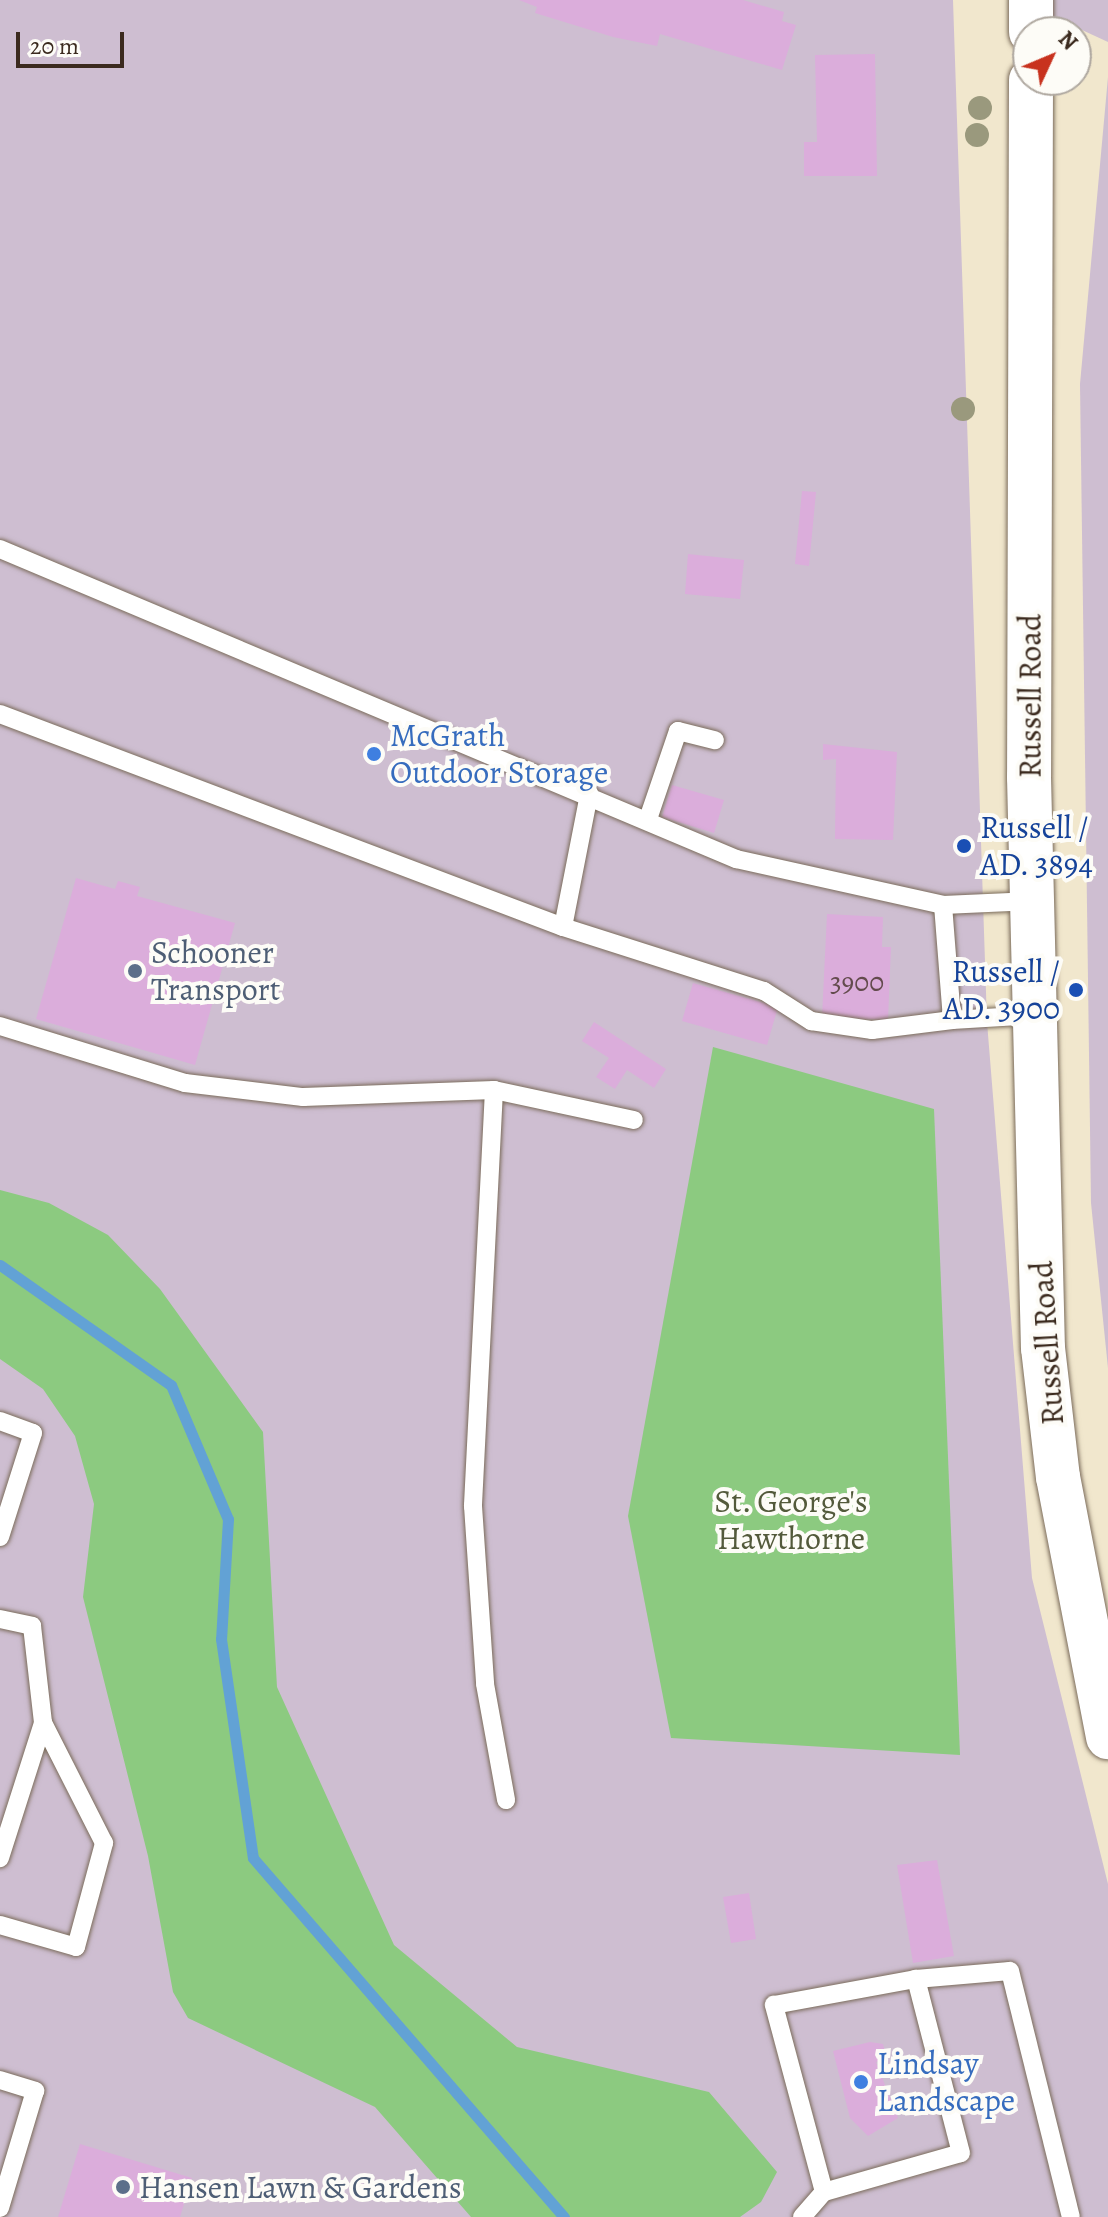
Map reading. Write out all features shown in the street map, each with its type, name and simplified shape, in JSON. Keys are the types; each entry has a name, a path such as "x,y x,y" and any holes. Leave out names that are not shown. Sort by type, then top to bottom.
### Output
{"main road":[{"name":"Russell Road","path":"1031,96 1033,901 1043,1348 1058,1477 1108,1737"}],"lane":[{"path":"0,549 589,794 736,859 943,905 1033,901"},
{"path":"0,714 563,927 764,991 811,1021 872,1030 952,1020 1035,1015"},
{"path":"648,819 678,731 715,740"},
{"path":"563,927 589,794"},
{"path":"943,905 952,1020"},
{"path":"0,1026 185,1083 303,1097 494,1090 634,1120"},
{"path":"494,1090 473,1506 485,1684 506,1800"},
{"path":"0,1421 33,1433 0,1537"},
{"path":"0,1619 32,1626 43,1723 104,1843 76,1947 0,1925"},
{"path":"0,1858 43,1723"},
{"path":"824,2192 774,2005 916,1979 1010,1971 1071,2217"},
{"path":"802,2217 824,2192 961,2153 916,1979"},
{"path":"0,2080 35,2091 0,2208"}],"shaded area":[{"path":"0,0 953,0 987,1022 1032,1578 1108,1884 1108,2217 0,2217"},
{"path":"1017,0 1108,0 1108,42 1092,35 1092,16 1052,16"},
{"path":"1108,77 1108,1368 1091,1203 1080,384"}],"green space":[{"name":"St. George's Hawthorne","path":"713,1047 934,1109 960,1755 671,1738 628,1516"},
{"path":"0,1190 49,1203 108,1235 160,1289 263,1432 277,1687 394,1945 517,2047 709,2092 777,2172 761,2202 740,2217 471,2217 375,2107 188,2018 173,1992 148,1856 83,1597 94,1504 75,1436 43,1389 0,1359"}],"building":[{"path":"519,0 743,0 784,12 782,21 796,25 782,70 660,34 657,46 613,37 535,13 537,7"},
{"path":"875,54 877,176 804,176 804,142 817,142 815,55"},
{"path":"802,491 816,492 809,566 795,564"},
{"path":"688,554 744,560 740,599 685,594"},
{"path":"823,744 897,752 893,840 835,839 836,759 823,760"},
{"path":"672,785 724,800 714,833 662,817"},
{"name":"Schooner Transport","path":"76,878 115,889 118,881 140,887 137,896 235,923 195,1065 36,1019"},
{"path":"827,914 883,917 882,947 891,947 888,1020 822,1017"},
{"path":"693,983 778,1007 767,1045 682,1021"},
{"path":"594,1022 666,1069 654,1088 627,1070 615,1089 596,1077 609,1058 582,1041"},
{"path":"937,1860 954,1956 913,1963 897,1865"},
{"path":"749,1893 756,1939 731,1943 723,1897"},
{"name":"Lindsay Landscape","path":"870,2042 883,2044 887,2059 876,2062 898,2118 868,2136 850,2118 833,2051"},
{"path":"80,2144 192,2178 180,2217 58,2217"}],"waterway":[{"path":"0,1265 171,1385 228,1519 221,1639 253,1858 564,2217"}],"place":[{"name":"McGrath Outdoor Storage","path":"374,754"},
{"name":"Russell / AD. 3894","path":"964,846"},
{"name":"Schooner Transport","path":"135,971"},
{"name":"Russell / AD. 3900","path":"1076,990"},
{"name":"Lindsay Landscape","path":"861,2082"},
{"name":"Hansen Lawn & Gardens","path":"123,2187"}]}
